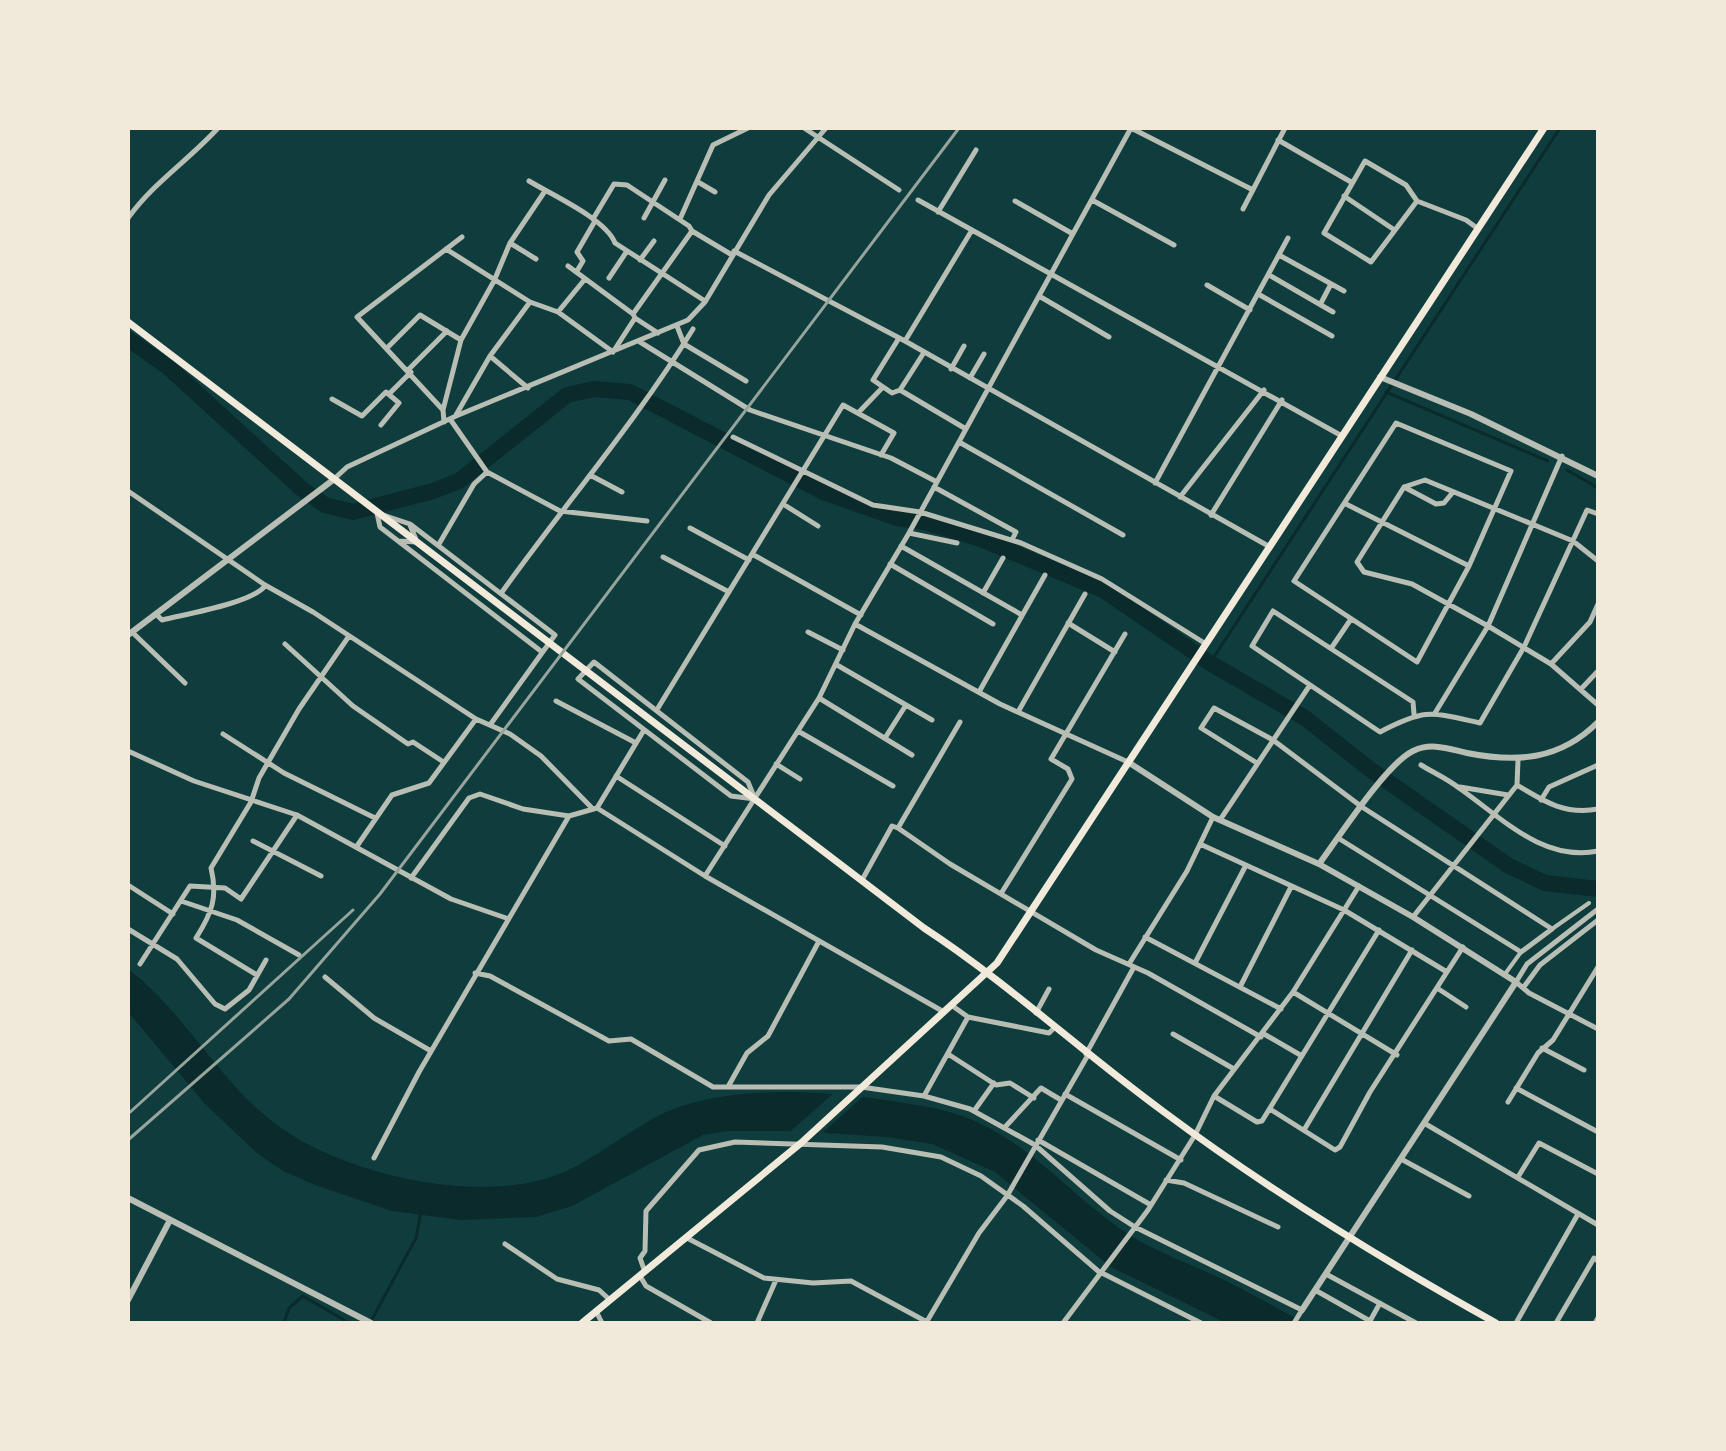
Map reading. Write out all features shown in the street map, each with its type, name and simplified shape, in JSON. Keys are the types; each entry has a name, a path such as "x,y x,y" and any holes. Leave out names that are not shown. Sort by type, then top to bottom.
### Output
{"main road":[{"path":"582,1323 801,1143 988,975 1544,128"},
{"path":"128,322 1195,1135 1349,1239 1496,1323"}],"street":[{"path":"128,218 173,168 199,149 218,128"},
{"path":"680,219 713,145 748,128"},
{"path":"804,128 899,190"},
{"path":"185,683 130,634 347,467 450,419 677,326 705,302 769,195 826,128"},
{"path":"705,876 819,698 855,624 909,533 1131,128 1253,190"},
{"path":"1243,209 1285,128"},
{"path":"1278,140 1351,182"},
{"path":"938,212 976,150"},
{"path":"1417,201 1371,262 1324,233 1365,161 1406,185 1417,201 1477,228"},
{"path":"644,218 665,180"},
{"path":"529,181 594,220 627,251 705,302"},
{"path":"698,182 715,192"},
{"path":"577,271 583,261 577,252 614,184 627,185 680,219 692,231 902,340 1270,547"},
{"path":"443,410 461,340 494,281 510,243 545,191"},
{"path":"1344,196 1393,229"},
{"path":"918,200 1342,436"},
{"path":"1092,200 1174,245"},
{"path":"1015,201 1073,234"},
{"path":"923,354 900,390 892,393 873,380 972,230"},
{"path":"613,352 692,231"},
{"path":"462,237 357,317 443,410 487,472 560,511 647,521"},
{"path":"1155,483 1288,238"},
{"path":"640,260 654,241"},
{"path":"510,243 536,259"},
{"path":"446,249 530,302 558,312 613,352"},
{"path":"609,278 627,251"},
{"path":"1279,255 1344,291"},
{"path":"568,266 658,333"},
{"path":"1269,275 1333,312"},
{"path":"558,312 585,279"},
{"path":"1321,303 1331,284"},
{"path":"1207,285 1250,310"},
{"path":"1258,294 1332,336"},
{"path":"1039,296 1109,337"},
{"path":"450,419 490,356 530,302"},
{"path":"387,348 420,315 461,340"},
{"path":"677,326 684,344 746,381"},
{"path":"502,592 560,511 653,394 693,329"},
{"path":"389,394 447,331"},
{"path":"639,341 750,410 881,455 936,484 1016,532 1012,540"},
{"path":"951,369 964,346"},
{"path":"970,378 984,354"},
{"path":"490,356 528,388"},
{"path":"1380,377 1562,455 1598,476"},
{"path":"858,413 883,387"},
{"path":"900,390 966,429"},
{"path":"1180,497 1264,390"},
{"path":"332,399 362,416 386,392 399,403 381,425"},
{"path":"1211,515 1282,400"},
{"path":"658,709 843,405 894,433 881,455"},
{"path":"1396,423 1511,471 1495,509 1469,566 1417,662 1294,581 1396,423"},
{"path":"733,437 873,505 920,512 1012,540 1102,579 1205,646"},
{"path":"959,442 1123,535"},
{"path":"1435,713 1488,626 1534,527 1562,455"},
{"path":"439,544 474,484 487,472"},
{"path":"590,475 622,492"},
{"path":"1598,561 1573,541 1425,480 1404,487 1359,555 1359,569 1412,584 1488,626 1551,664 1598,705"},
{"path":"1404,487 1436,504 1444,503 1453,492"},
{"path":"128,491 265,585 476,719 510,734 541,756 594,807 818,943 945,1014"},
{"path":"783,504 818,526"},
{"path":"1346,504 1469,566"},
{"path":"1414,714 1413,702 1273,611 1252,646 1380,732 1414,714 1435,713 1480,723 1524,647 1587,510 1598,514"},
{"path":"377,513 410,524 555,635 490,725"},
{"path":"377,513 380,527 542,652"},
{"path":"397,541 417,542 410,524"},
{"path":"690,528 861,615"},
{"path":"909,533 957,543"},
{"path":"901,546 1022,615"},
{"path":"663,557 729,592"},
{"path":"983,593 1003,558"},
{"path":"890,564 993,624"},
{"path":"979,692 1045,575"},
{"path":"156,614 162,620 246,598 260,593 265,585"},
{"path":"1018,712 1085,594"},
{"path":"1551,664 1590,622 1598,604"},
{"path":"1332,647 1351,619"},
{"path":"1068,623 1115,652"},
{"path":"855,624 1018,712 1128,762 1217,819 1319,864 1463,947 1523,988 1598,1029"},
{"path":"808,632 843,650"},
{"path":"1002,892 1072,779 1068,769 1051,759 1125,634"},
{"path":"257,975 196,938 213,910 216,887 211,868 251,802 267,764 319,677 349,636"},
{"path":"285,644 319,677 408,744 413,742 442,761"},
{"path":"594,662 748,782 755,799 731,796 578,679 594,662"},
{"path":"837,665 932,720"},
{"path":"1581,689 1598,671"},
{"path":"687,1238 764,1278 851,1281 926,1322 979,1233 1007,1196 1087,1054 1145,937 1187,871 1200,844 1310,685"},
{"path":"819,698 912,755"},
{"path":"556,701 636,743"},
{"path":"885,738 906,705"},
{"path":"1257,763 1201,728 1214,708 1273,740 1362,807 1552,929"},
{"path":"357,846 392,795 429,783 442,761 476,719"},
{"path":"898,828 960,722"},
{"path":"1319,864 1405,755 1426,746 1518,760 1569,746 1598,722"},
{"path":"411,878 469,798 480,794 523,809 569,816 594,807 644,730"},
{"path":"798,731 893,786"},
{"path":"223,734 267,764 375,818"},
{"path":"128,751 251,802 297,815 451,899 506,918"},
{"path":"1413,917 1517,785 1518,760"},
{"path":"776,764 800,779"},
{"path":"1421,765 1459,787 1528,839 1556,849 1598,851"},
{"path":"1541,800 1549,787 1598,765"},
{"path":"616,776 725,846"},
{"path":"1517,785 1556,808 1577,813 1598,809"},
{"path":"1459,787 1508,795"},
{"path":"140,964 190,886 225,888 241,899 297,815"},
{"path":"374,1158 506,918 569,816"},
{"path":"862,880 892,826 898,828 950,864 1096,950 1131,965 1302,1056"},
{"path":"1338,838 1521,952"},
{"path":"253,841 321,876"},
{"path":"1200,844 1344,910 1447,972"},
{"path":"1195,963 1245,867"},
{"path":"128,885 173,914"},
{"path":"1063,1323 1098,1271 1151,1205 1181,1160 1214,1096 1293,992 1359,886"},
{"path":"1240,987 1291,887"},
{"path":"181,901 213,910 299,955"},
{"path":"1505,974 1521,952 1589,903"},
{"path":"1294,1323 1527,964 1598,909"},
{"path":"1523,988 1540,965 1598,920"},
{"path":"128,929 177,959 215,1004 225,1009 249,990 266,960"},
{"path":"1214,1096 1257,1122 1262,1121 1379,930"},
{"path":"1145,937 1281,1009"},
{"path":"729,1085 747,1053 768,1036 818,943"},
{"path":"1270,1109 1335,1150 1340,1147 1370,1092 1397,1055 1463,947"},
{"path":"1304,1130 1412,950"},
{"path":"1508,1102 1542,1048 1553,1040 1598,967"},
{"path":"475,973 490,976 609,1041 631,1039 713,1087 861,1087 924,1096 974,1111 1151,1205"},
{"path":"325,977 374,1018 431,1051"},
{"path":"1437,988 1466,1007"},
{"path":"1035,1014 1049,989"},
{"path":"1293,992 1397,1055"},
{"path":"954,1007 968,1017 1049,1033 1054,1028"},
{"path":"924,1096 968,1017"},
{"path":"1173,1034 1234,1069"},
{"path":"1542,1048 1584,1070"},
{"path":"948,1054 994,1083 1010,1083 1034,1098"},
{"path":"974,1111 994,1083"},
{"path":"1006,1126 1041,1088 1181,1160"},
{"path":"1516,1088 1598,1132"},
{"path":"1424,1123 1598,1225"},
{"path":"711,1323 646,1286 640,1258 645,1251 646,1211 699,1150 735,1142 882,1147 941,1157 981,1176 1098,1271 1201,1323"},
{"path":"1037,1142 1110,1211 1135,1227 1302,1310"},
{"path":"1518,1177 1539,1143 1598,1174"},
{"path":"1401,1159 1469,1196"},
{"path":"1166,1180 1184,1183 1278,1227"},
{"path":"128,1198 371,1323"},
{"path":"1516,1323 1578,1214"},
{"path":"128,1300 170,1220"},
{"path":"505,1244 557,1279 599,1290 610,1300"},
{"path":"1556,1323 1594,1258 1598,1261"},
{"path":"1326,1274 1416,1323"},
{"path":"757,1323 776,1280"},
{"path":"1315,1290 1370,1321 1380,1303"},
{"path":"596,1311 602,1323"},
{"path":"1595,1323 1598,1318"}],"water":[{"path":"128,969 150,987 224,1074 264,1115 315,1148 384,1173 422,1182 460,1186 533,1182 579,1165 666,1112 742,1094 805,1092 899,1102 959,1115 986,1126 1032,1156 1131,1236 1305,1323 1226,1323 1111,1267 995,1172 932,1144 886,1137 798,1131 728,1131 703,1135 572,1206 536,1217 461,1220 392,1211 315,1185 283,1171 257,1153 206,1105 128,1012"}],"pier":[{"path":"835,1092 866,1094 819,1136 786,1135"}],"waterway":[{"path":"1210,663 1560,128"},
{"path":"128,339 168,367 302,489 325,505 353,512 459,481 567,395 594,389 630,392 823,492 897,518 925,522 981,539 1103,590 1210,663 1305,718 1371,770 1509,866 1545,883 1598,889"},
{"path":"1386,392 1548,461"},
{"path":"1567,470 1598,488"},
{"path":"370,1323 416,1238 421,1211"},
{"path":"284,1323 289,1308 303,1296 349,1323"}],"railway":[{"path":"128,1140 289,999 380,894 959,128"},
{"path":"128,1114 353,910"}]}
